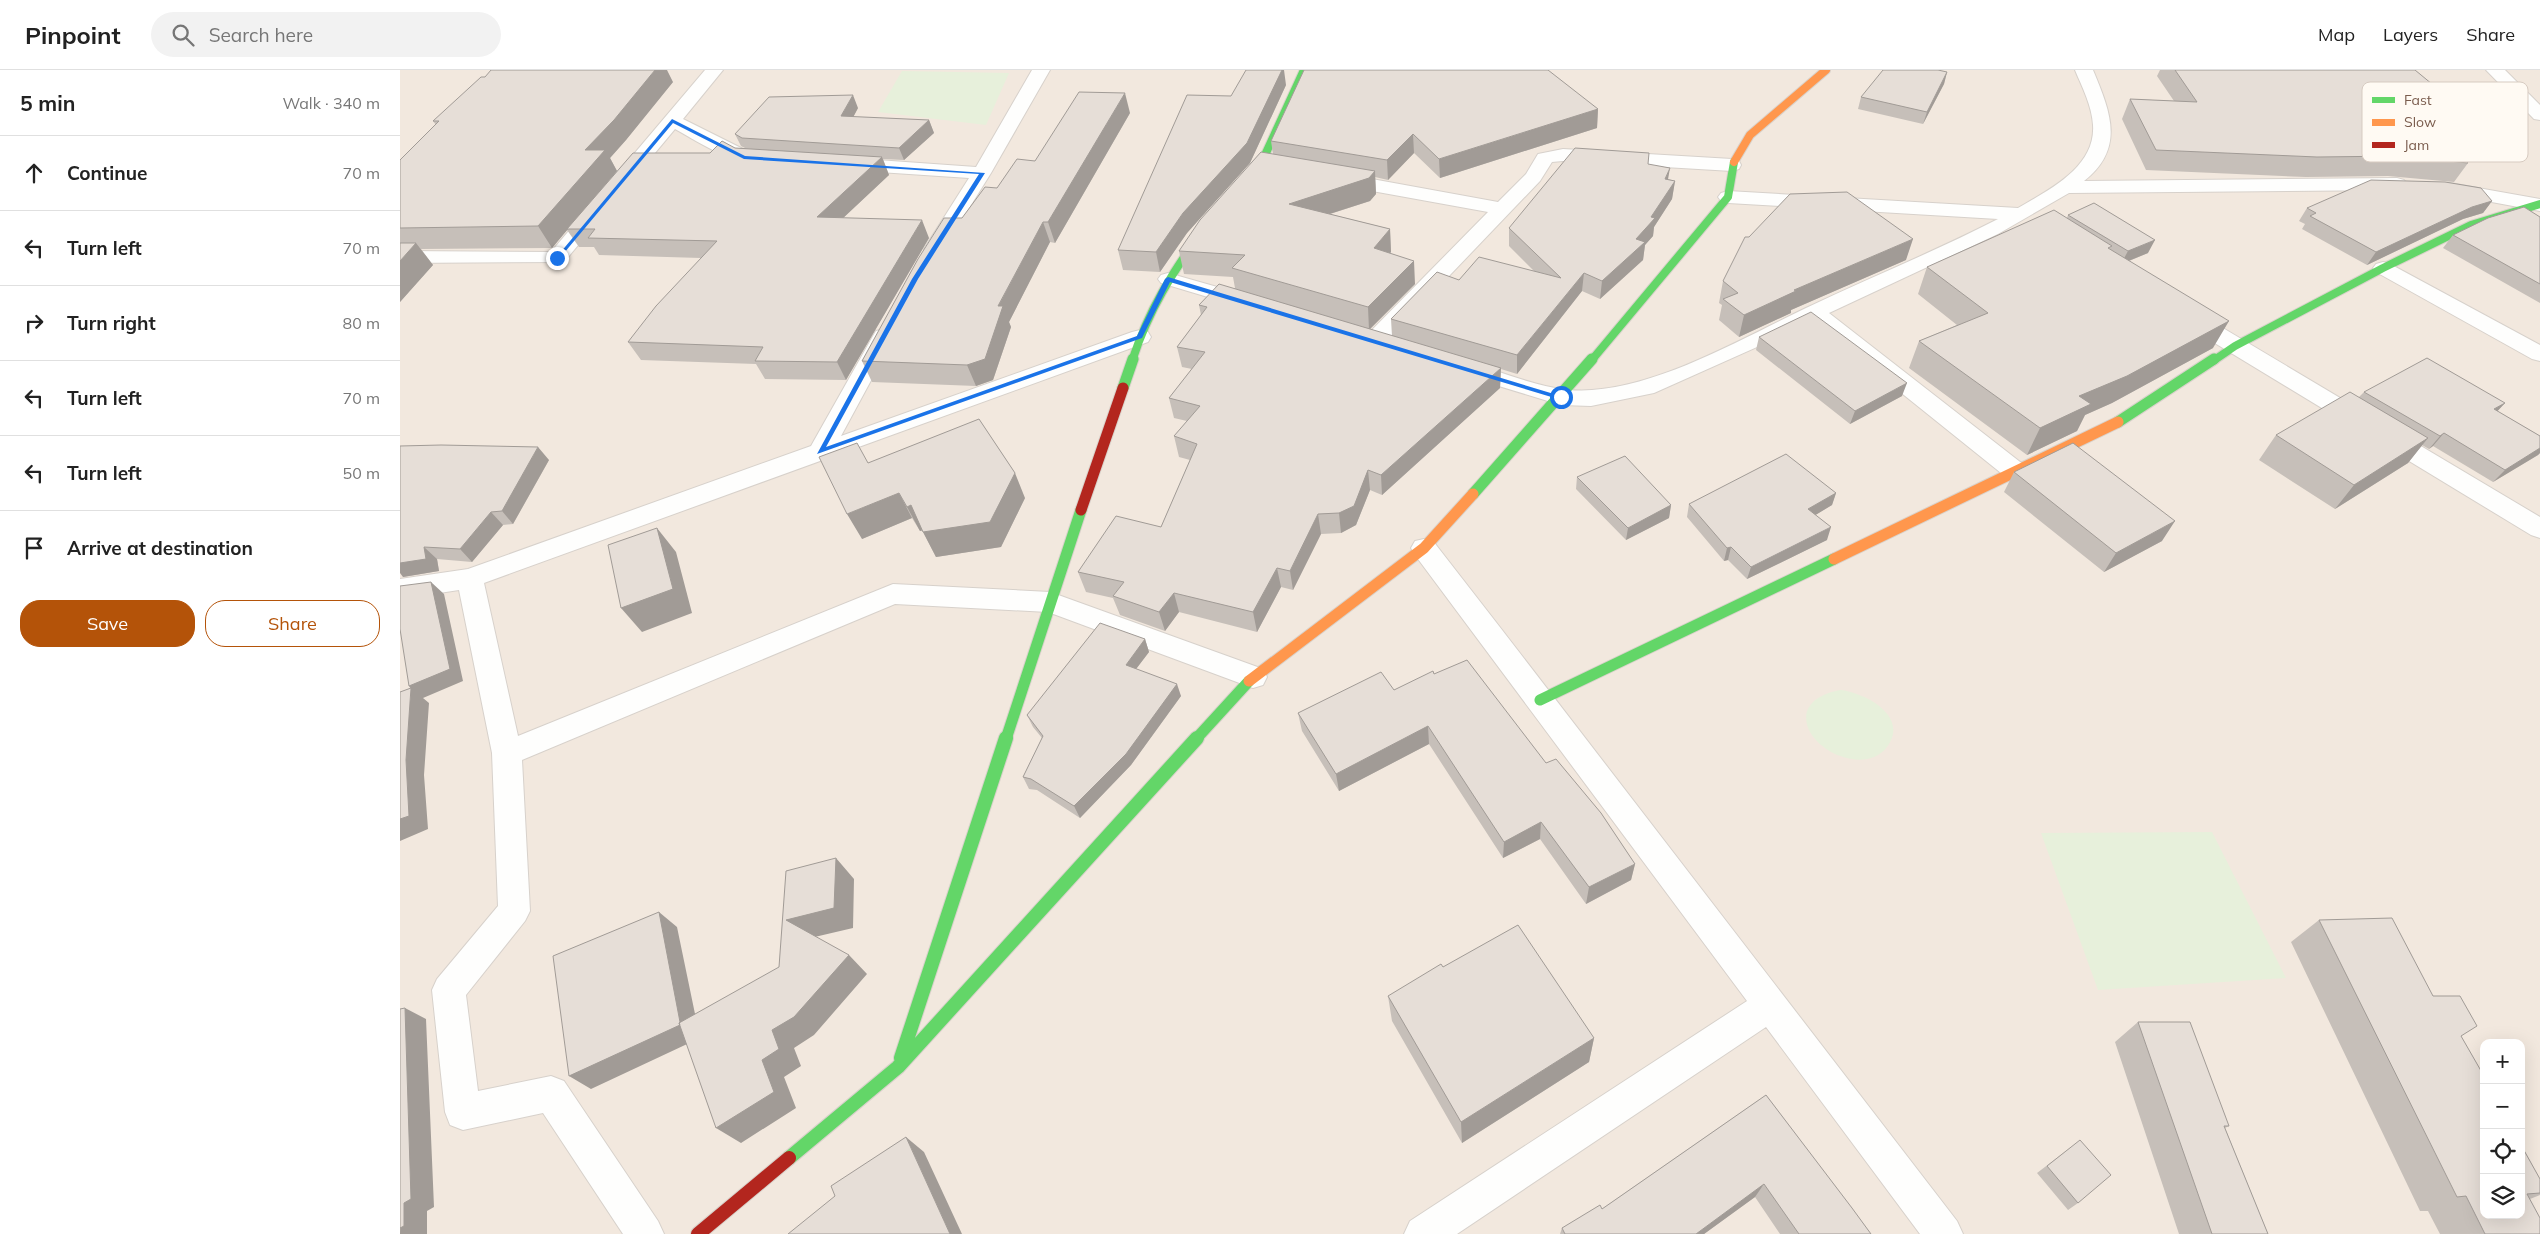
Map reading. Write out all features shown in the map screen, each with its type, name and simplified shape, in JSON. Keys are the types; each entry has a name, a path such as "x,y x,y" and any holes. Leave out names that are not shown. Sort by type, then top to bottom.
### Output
{"street":[{"path":"400,257 557,258 714,70"},
{"path":"926,263 982,173 1041,70"},
{"path":"1234,195 1268,167 1304,70"},
{"path":"698,1234 898,1067 1253,677 1424,548 1561,397 1728,197 1732,165 1750,135 1826,70"},
{"path":"1449,364 1561,397 1590,398 1646,388 1814,312 2031,219 2064,187 2083,172 2095,157 2103,141 2103,124 2084,70"},
{"path":"2495,70 2507,82"},
{"path":"2528,103 2540,115"},
{"path":"672,121 744,157 774,159"},
{"path":"1374,341 1534,177 1545,158 1563,155 1732,165"},
{"path":"833,163 982,173"},
{"path":"1320,175 1502,209"},
{"path":"2064,187 2420,186 2539,205"},
{"path":"1728,197 2031,219"},
{"path":"1540,700 2126,418 2236,346 2383,268 2471,225 2503,214 2539,205"},
{"path":"898,1067 1050,602 1140,337 1168,279 1209,224"},
{"path":"2383,268 2540,354"},
{"path":"1168,279 1271,310"},
{"path":"2170,306 2540,529"},
{"path":"1814,312 2015,471"},
{"path":"820,452 892,322"},
{"path":"400,589 470,578 1140,337"},
{"path":"1424,548 1686,891 1944,1234"},
{"path":"470,578 507,754 514,911 449,990 463,1112 551,1094 645,1234"},
{"path":"507,754 893,594 1050,602 1253,677"},
{"path":"1423,1234 1770,1005"}],"shaded area":[{"path":"400,70 2540,70 2540,1234 400,1234"}],"green space":[{"path":"902,71 1009,73 986,125 878,112"},
{"path":"1841,690 1872,701 1889,716 1893,725 1893,736 1887,747 1878,755 1868,759 1857,760 1845,758 1823,747 1809,730 1806,721 1807,714 1813,702 1826,694"},
{"path":"2212,832 2286,978 2098,990 2041,833"}],"building":[{"path":"491,70 655,70 614,120 585,150 605,150 538,226 400,228 400,160 439,121 433,121"},
{"path":"1246,70 1282,70 1247,143 1183,213 1156,252 1118,250 1187,95 1231,96"},
{"path":"1304,70 1548,70 1598,109 1439,159 1413,134 1387,160 1271,141"},
{"path":"1883,70 1938,70 1947,72 1927,112 1861,97"},
{"path":"2175,70 2415,70 2430,82 2362,82 2362,156 2317,157 2156,150 2130,99 2197,102"},
{"path":"1079,92 1125,93 1048,222 1043,222 998,306 1003,306 985,359 967,365 862,361 918,259 944,218 962,218 985,187 997,188 1017,159 1035,161"},
{"path":"853,95 841,116 929,120 899,148 742,138 735,134 769,97"},
{"path":"722,141 735,148 882,157 817,217 922,220 837,362 755,361 763,347 628,342 656,306 717,241 588,238 595,229 567,229 633,153 710,153"},
{"path":"1575,148 1649,153 1648,164 1670,168 1665,179 1675,181 1651,217 1655,218 1636,239 1645,242 1602,281 1584,273 1517,355 1391,319 1437,272 1459,280 1479,257 1561,278 1509,228"},
{"path":"1261,152 1375,171 1369,178 1289,204 1390,229 1374,248 1414,261 1368,307 1232,268 1245,255 1179,251 1200,220"},
{"path":"2371,180 2445,182 2481,188 2492,201 2472,207 2376,252 2310,216 2316,213 2307,208"},
{"path":"1847,192 1913,239 1794,290 1796,291 1744,315 1723,299 1738,293 1723,281 1745,237 1749,237 1790,194"},
{"path":"2094,203 2155,240 2128,251 2068,215"},
{"path":"2524,207 2540,217 2540,284 2453,235 2488,218"},
{"path":"2054,210 2112,246 2108,248 2229,321 2127,376 2079,396 2091,404 2040,428 1919,341 1988,313 1927,267"},
{"path":"400,243 416,243 400,261"},
{"path":"1219,284 1501,368 1381,475 1368,470 1354,506 1339,513 1318,514 1290,571 1277,568 1253,612 1174,593 1159,612 1113,596 1124,582 1078,572 1116,516 1161,527 1197,444 1174,436 1200,406 1169,398 1205,352 1177,347 1207,307 1199,305"},
{"path":"1811,312 1907,383 1855,411 1759,337"},
{"path":"2427,358 2505,403 2494,409 2540,436 2540,448 2505,470 2444,433 2440,436 2364,392"},
{"path":"2350,392 2428,438 2354,485 2276,435"},
{"path":"979,419 1015,473 990,522 923,532 911,505 907,507 899,493 847,514 819,457 857,443 868,463"},
{"path":"2073,443 2175,521 2116,553 2014,472"},
{"path":"400,446 538,447 502,511 491,512 460,549 424,547 426,559 400,563"},
{"path":"1786,454 1836,493 1808,509 1831,527 1751,567 1731,547 1727,548 1689,504"},
{"path":"1625,456 1671,505 1628,528 1577,477"},
{"path":"657,528 673,589 621,608 608,545"},
{"path":"431,582 450,669 409,686 400,629 400,586"},
{"path":"1100,623 1145,639 1126,665 1177,684 1126,754 1074,806 1031,779 1023,777 1043,736 1027,715"},
{"path":"1467,660 1546,763 1556,759 1601,813 1635,864 1589,887 1541,822 1504,842 1428,726 1336,774 1298,713 1381,672 1394,690 1433,671 1434,674"},
{"path":"411,688 406,760 409,816 400,819 400,692"},
{"path":"836,858 834,908 786,920 849,955 794,1017 772,1030 779,1049 762,1060 774,1092 716,1128 679,1023 779,967 786,871"},
{"path":"659,912 680,1025 569,1076 553,956"},
{"path":"2392,918 2433,996 2460,996 2477,1026 2461,1036 2480,1069 2480,1219 2525,1219 2525,1152 2540,1179 2540,1193 2527,1194 2540,1218 2540,1234 2485,1234 2466,1196 2457,1197 2319,920"},
{"path":"1518,925 1594,1038 1461,1122 1388,996 1441,964 1443,967"},
{"path":"405,1008 411,1199 404,1203 404,1226 400,1228 400,1009"},
{"path":"2138,1022 2190,1022 2229,1126 2224,1126 2268,1234 2212,1234"},
{"path":"1766,1095 1871,1234 1799,1234 1764,1184 1696,1234 1565,1234 1562,1228 1600,1205 1602,1209"},
{"path":"906,1137 950,1234 788,1234 835,1196 831,1186"},
{"path":"2080,1140 2111,1175 2078,1203 2047,1166"}],"traffic: fast":[{"path":"1245,183 1260,166 1304,70"},
{"path":"1473,494 1561,397 1728,197 1734,162"},
{"path":"2118,422 2235,346 2383,268 2471,225 2540,204"},
{"path":"1123,388 1140,337 1168,279 1203,230"},
{"path":"901,1058 1081,510"},
{"path":"1540,700 1834,559"},
{"path":"789,1158 898,1067 1249,681"}],"traffic: slow":[{"path":"1734,162 1750,135 1826,70"},
{"path":"1834,559 2118,422"},
{"path":"1249,681 1424,548 1473,494"}],"traffic: jam":[{"path":"1081,510 1123,388"},
{"path":"698,1234 789,1158"}],"route":[{"path":"557,258 672,121 744,157 982,173 915,279 820,452 1140,337 1168,279 1561,397"}]}
